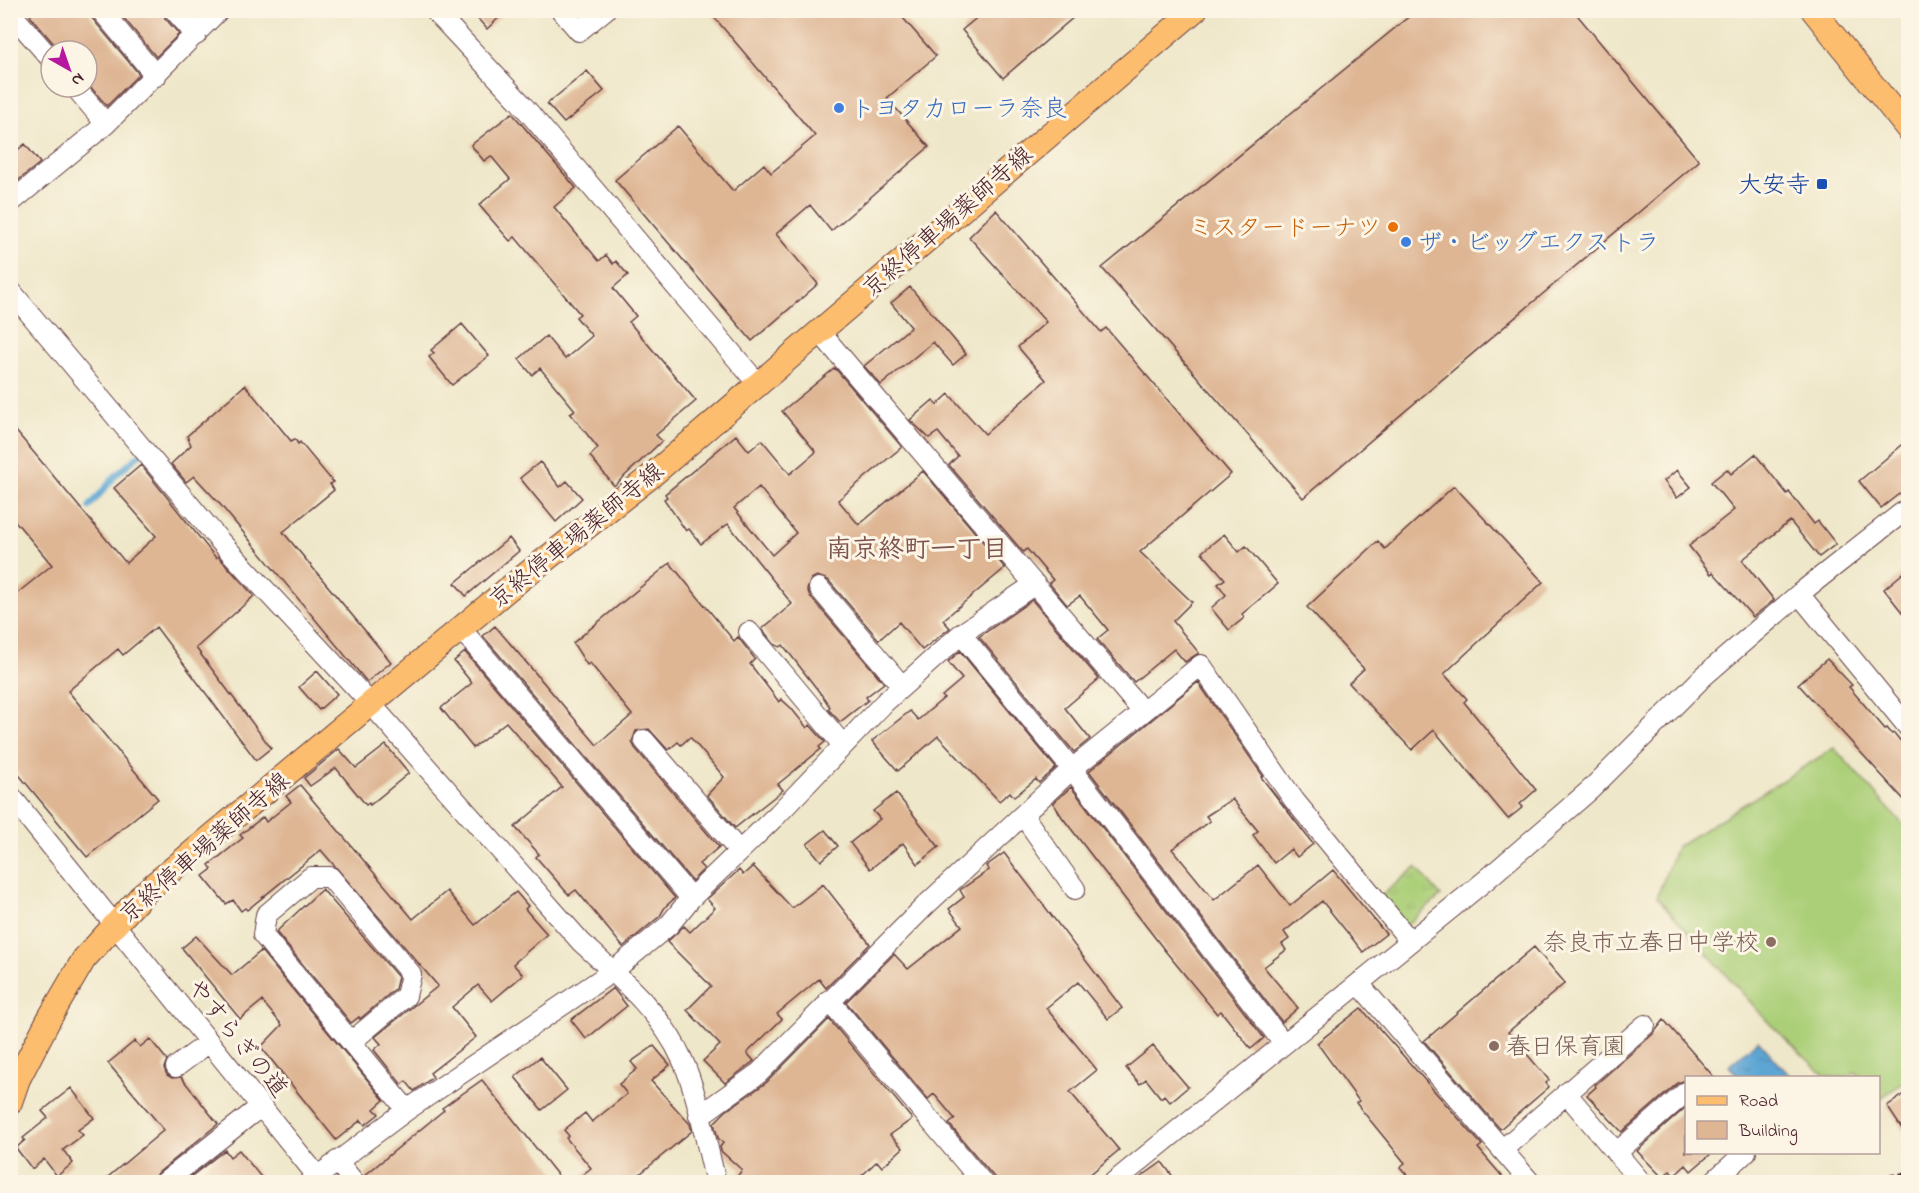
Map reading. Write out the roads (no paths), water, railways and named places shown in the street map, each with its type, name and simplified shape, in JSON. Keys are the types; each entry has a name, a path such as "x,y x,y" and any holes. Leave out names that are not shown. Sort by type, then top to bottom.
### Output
{"main road":[{"name":"京終停車場薬師寺線","path":"10,1102 14,1076 84,959 144,893 508,589 651,476 1195,10"},
{"path":"1814,10 1908,129"}],"street":[{"path":"101,10 156,76"},
{"path":"174,10 196,35"},
{"path":"10,203 106,124 219,10"},
{"path":"434,10 520,102 758,384"},
{"path":"561,10 579,31 605,10"},
{"path":"10,12 39,45"},
{"path":"85,99 106,124"},
{"path":"10,290 219,540 370,704 581,942 613,971 658,1019 682,1059 716,1182"},
{"path":"819,331 1143,712"},
{"path":"1114,1182 1360,985 1590,790 1704,676 1799,594 1908,508"},
{"path":"316,1181 337,1161 407,1110 613,971 669,925 691,898 902,686 961,634 1035,584"},
{"path":"819,588 902,686"},
{"path":"1799,594 1908,727"},
{"path":"461,629 691,898"},
{"path":"749,632 842,744"},
{"path":"961,634 1072,769 1284,1044"},
{"path":"699,1116 759,1072 829,1000 1072,769 1201,665 1294,800 1410,941"},
{"path":"644,740 739,851"},
{"name":"やすらぎの道","path":"10,795 116,924 316,1181"},
{"path":"1023,815 1075,889"},
{"path":"351,1042 406,996 411,974 330,877 311,877 266,915 263,935 351,1042 407,1110"},
{"path":"1360,985 1530,1182"},
{"path":"829,1000 982,1182"},
{"path":"1502,1150 1645,1025"},
{"path":"177,1067 208,1043"},
{"path":"1566,1093 1641,1182"},
{"path":"1616,1153 1685,1093"},
{"path":"165,1182 260,1107"},
{"path":"1713,1182 1744,1154"},
{"path":"337,1161 354,1182"}],"water":[{"path":"1758,1040 1790,1076 1738,1076 1729,1066"}],"waterway":[{"path":"89,507 116,475 140,454"}],"railway":[{"path":"1846,1182 1908,1174"}],"place":[{"name":"トヨタカローラ奈良","path":"839,108"},
{"name":"大安寺","path":"1822,184"},
{"name":"ミスタードーナツ","path":"1393,227"},
{"name":"ザ・ビッグエクストラ","path":"1406,242"},
{"name":"奈良市立春日中学校","path":"1771,942"},
{"name":"春日保育園","path":"1494,1046"}],"district":[{"name":"南京終町一丁目","path":"917,548"}]}
